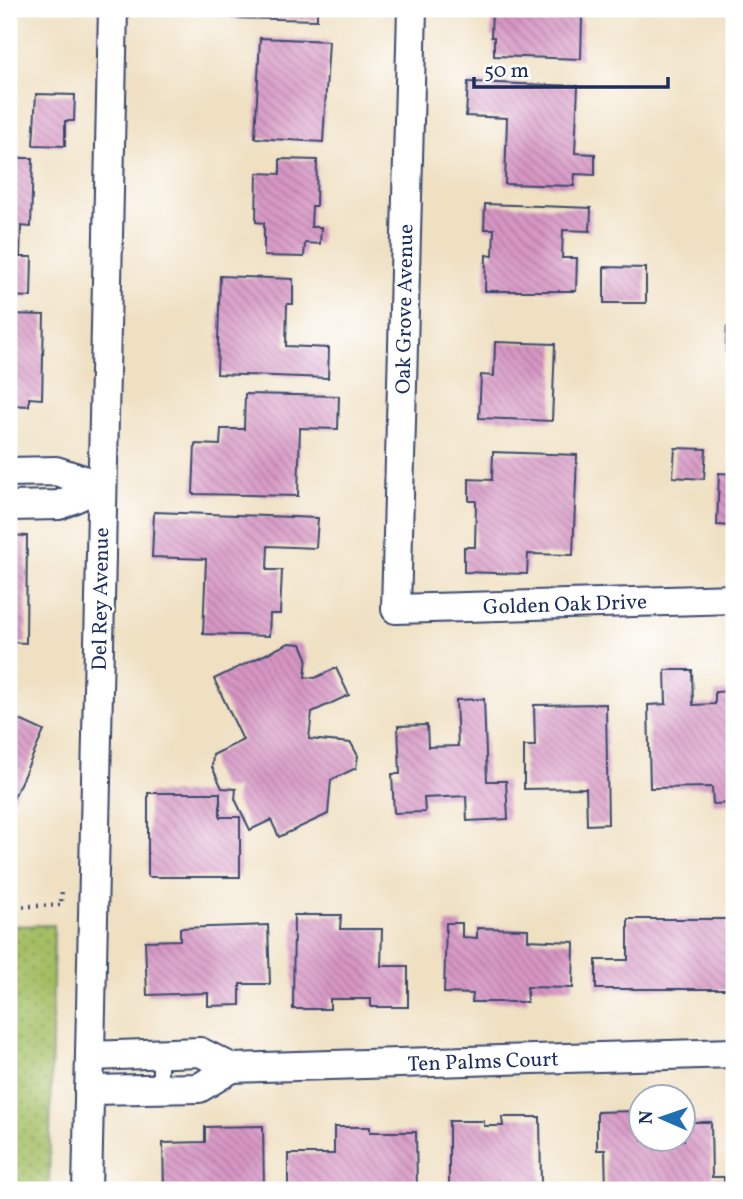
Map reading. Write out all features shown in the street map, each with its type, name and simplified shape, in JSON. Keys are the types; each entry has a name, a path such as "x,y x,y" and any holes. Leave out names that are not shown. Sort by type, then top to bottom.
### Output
{"street":[{"name":"Del Rey Avenue","path":"87,1190 113,9"},
{"name":"Oak Grove Avenue","path":"397,609 411,9"},
{"path":"14,489 59,505 102,486"},
{"name":"Golden Oak Drive","path":"397,609 734,599"},
{"name":"Ten Palms Court","path":"90,1056 200,1052 232,1068 734,1053"},
{"name":"Ten Palms Court","path":"89,1090 199,1088 232,1068"}],"lane":[{"path":"160,1054 160,1088"}],"path":[{"path":"9,907 61,905 62,890"}],"green space":[{"path":"54,925 49,1190 9,1190 9,926"}],"building":[{"path":"232,9 317,9 317,20 232,18"},
{"path":"492,9 549,9 549,16 582,17 581,59 494,56 494,37 491,37"},
{"path":"260,38 329,41 323,142 255,138"},
{"path":"468,82 578,86 575,153 595,154 595,175 575,174 574,186 505,184 507,118 466,116"},
{"path":"36,94 75,95 74,121 65,121 65,146 33,145"},
{"path":"9,158 33,158 31,227 21,226 20,257 32,257 31,297 9,296"},
{"path":"280,159 317,160 316,206 312,206 311,227 321,227 320,244 305,243 304,257 264,256 264,223 256,222 257,173 280,174"},
{"path":"485,204 591,208 590,231 563,230 562,258 577,258 576,291 485,291 486,255 493,256 494,229 484,229"},
{"path":"604,267 646,268 646,303 604,303"},
{"path":"220,276 293,279 293,304 287,304 286,346 329,348 328,378 217,374"},
{"path":"9,314 44,315 42,399 29,398 29,406 9,405"},
{"path":"727,327 734,327 734,352 726,352"},
{"path":"495,342 555,344 552,421 479,418 481,375 494,376"},
{"path":"245,394 339,396 338,429 300,428 298,496 193,494 195,444 220,445 221,429 244,429"},
{"path":"675,448 706,449 704,479 673,477"},
{"path":"493,452 577,455 573,555 528,554 527,574 464,572 464,547 475,547 476,501 469,501 469,479 492,480"},
{"path":"719,473 734,474 734,558 730,558 731,526 717,525"},
{"path":"154,512 318,518 316,548 268,546 267,570 282,570 280,614 270,614 269,636 203,634 206,559 152,557"},
{"path":"9,535 27,536 26,643 9,642"},
{"path":"289,643 301,644 307,658 305,677 315,678 336,668 349,695 312,712 309,739 351,743 358,756 356,768 331,780 328,814 279,837 271,820 250,830 235,799 236,789 222,788 212,767 213,755 243,740 214,679"},
{"path":"665,670 692,670 693,705 715,704 715,692 734,691 734,803 713,804 712,787 650,788 648,705 666,704"},
{"path":"484,699 487,781 506,781 508,819 467,821 466,796 424,798 425,812 394,813 392,774 400,774 398,726 427,725 428,747 458,746 456,700"},
{"path":"606,704 608,824 587,825 586,788 524,789 524,746 535,746 534,705"},
{"path":"9,715 44,731 9,808"},
{"path":"148,793 220,793 220,817 240,817 240,877 148,877"},
{"path":"294,915 341,915 340,929 382,929 381,966 408,966 408,1007 371,1007 371,999 330,999 330,1009 293,1009"},
{"path":"628,919 727,919 728,989 596,989 596,960 628,960"},
{"path":"446,923 462,923 462,937 477,938 477,928 528,929 528,940 574,942 573,988 527,987 527,1002 472,1002 473,994 444,993"},
{"path":"268,925 270,984 240,984 240,1005 208,1006 208,993 147,995 145,941 180,940 180,928"},
{"path":"628,1111 628,1154 698,1154 698,1122 711,1122 712,1177 724,1177 724,1190 606,1190 605,1150 597,1150 597,1112"},
{"path":"502,1117 540,1117 541,1184 504,1184 504,1190 449,1190 449,1121 484,1121 484,1126 503,1126"},
{"path":"263,1126 264,1190 164,1190 163,1143 205,1142 205,1127"},
{"path":"334,1127 370,1127 370,1132 416,1132 417,1190 288,1190 288,1154 334,1154"}]}
